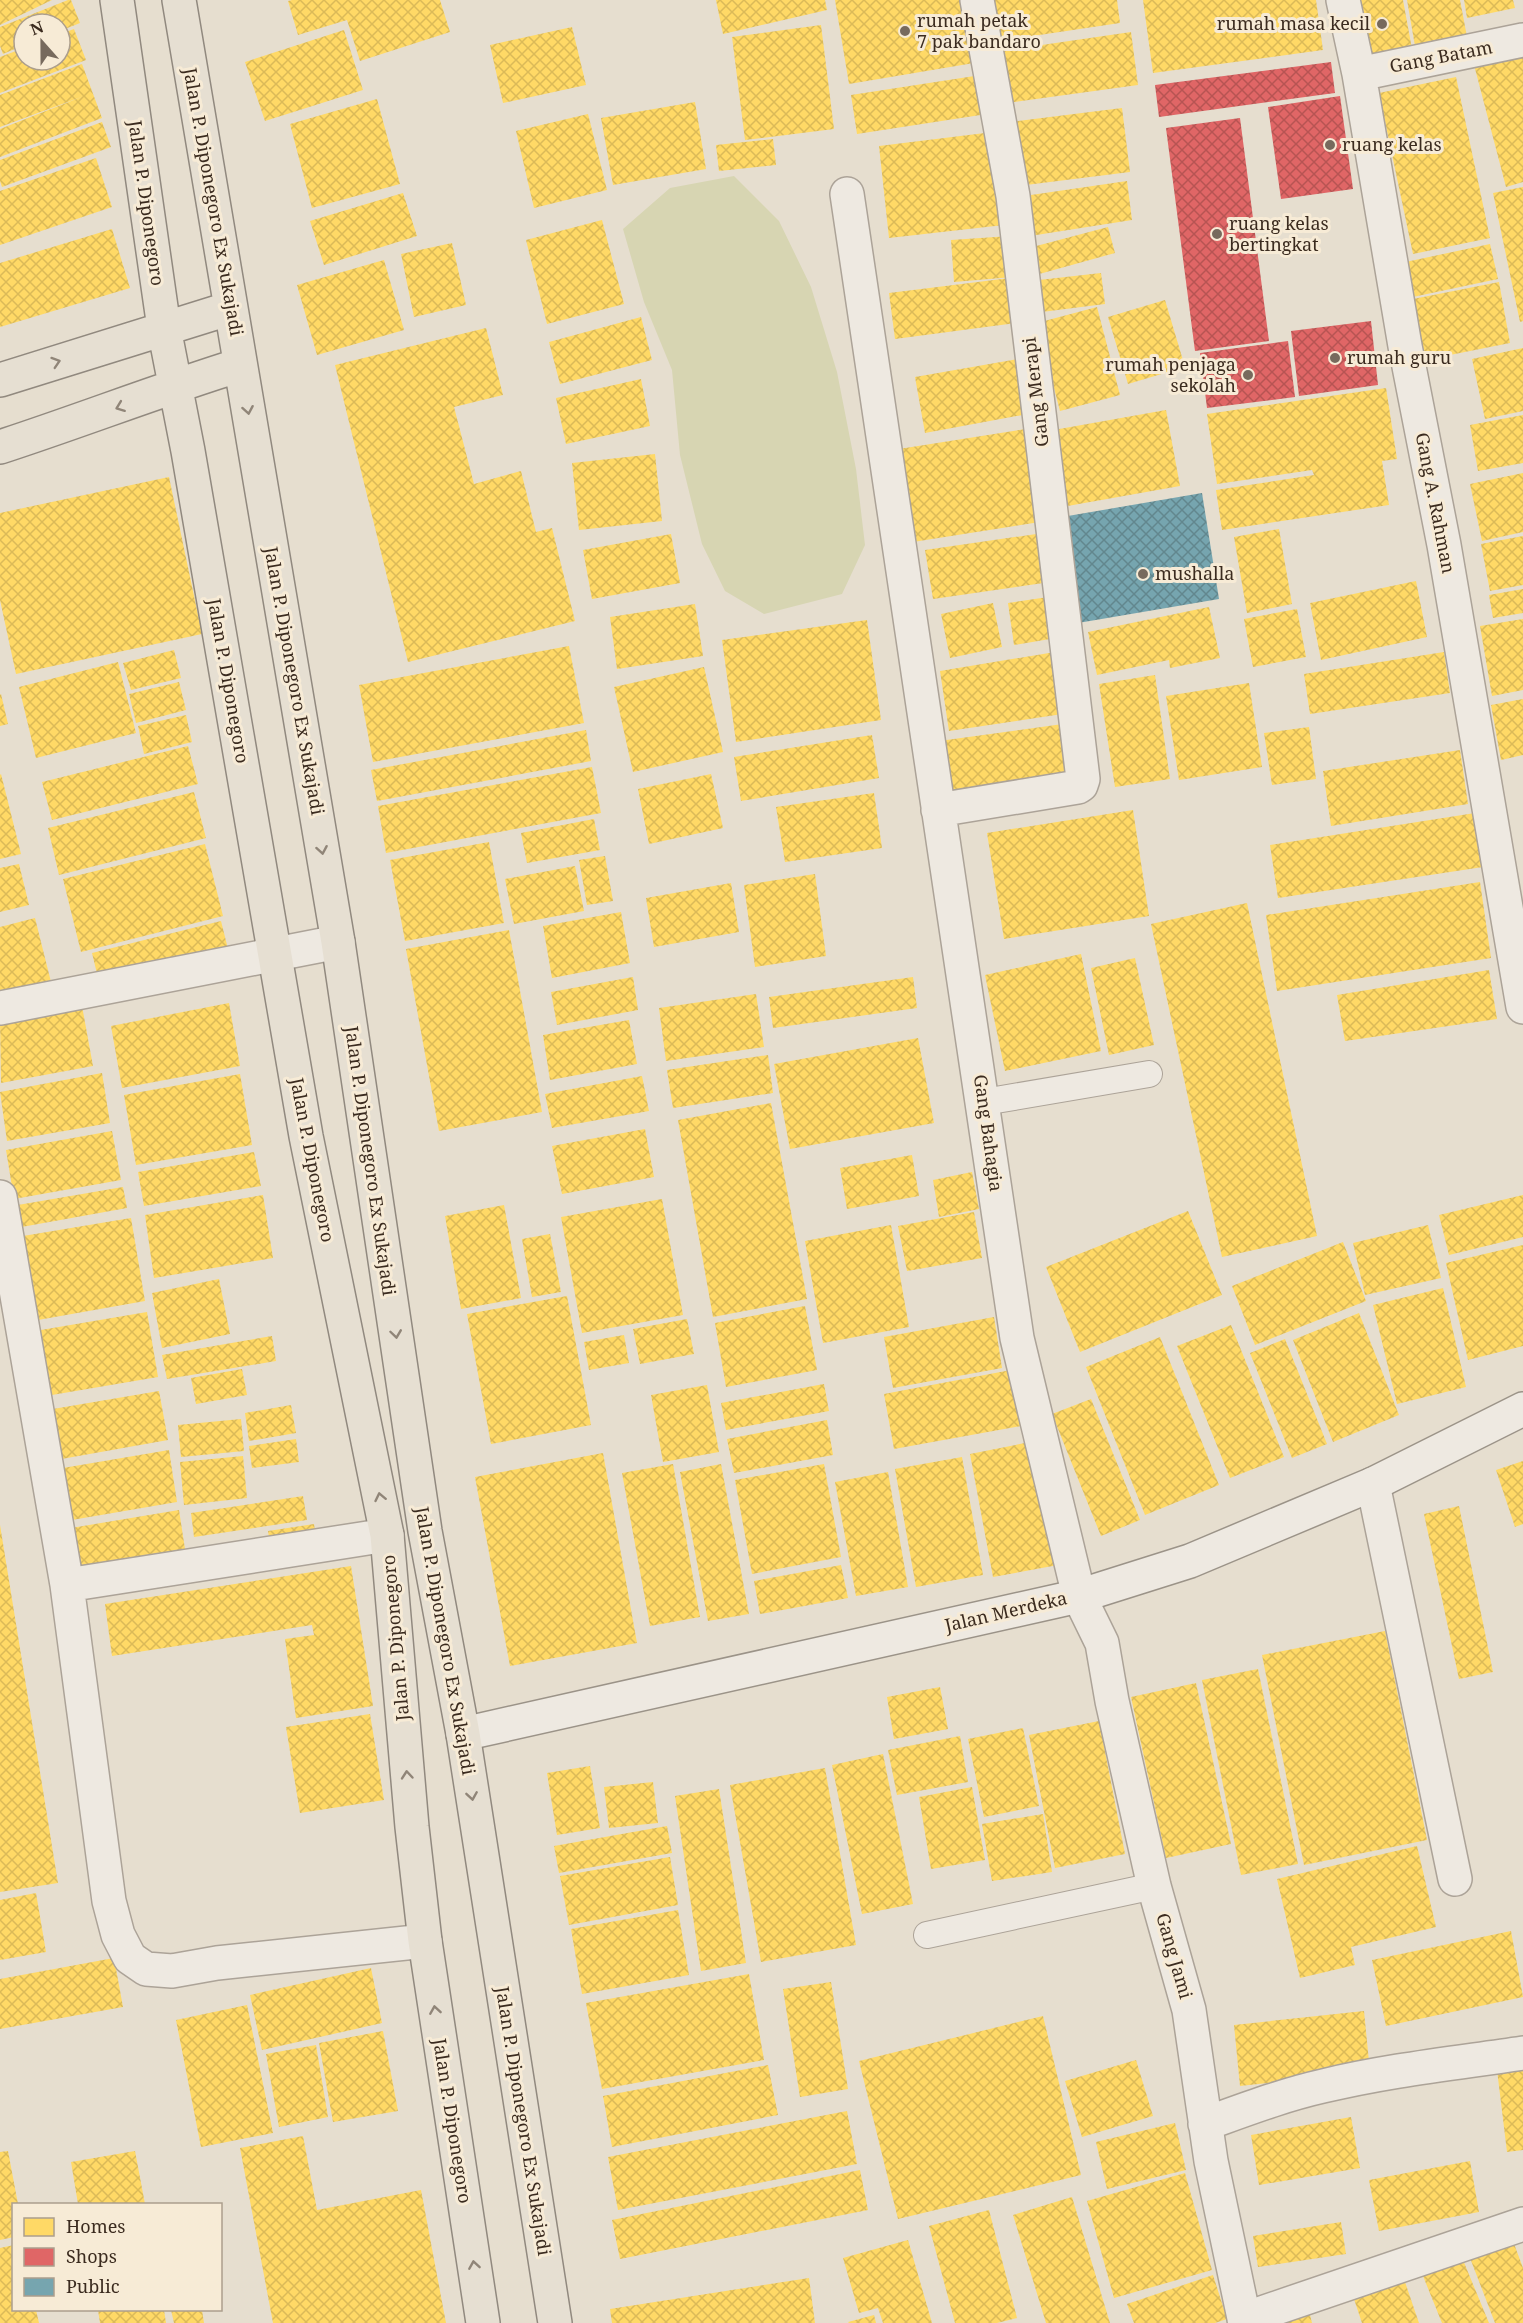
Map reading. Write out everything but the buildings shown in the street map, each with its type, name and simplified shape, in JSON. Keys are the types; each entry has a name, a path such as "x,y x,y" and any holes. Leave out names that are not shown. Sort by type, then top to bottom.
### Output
{"main road":[{"name":"Jalan P. Diponegoro","path":"117,0 164,328 188,451 306,1136 387,1535 412,1827 425,1941 483,2323"},
{"name":"Jalan P. Diponegoro Ex Sukajadi","path":"179,0 338,942 425,1532 462,1734 555,2323"},
{"path":"0,380 231,308"},
{"path":"0,447 240,365"}],"street":[{"name":"Gang Merapi","path":"938,810 1081,785 1083,778 1013,196 977,0"},
{"name":"Gang A. Rahman","path":"1343,0 1359,74 1402,334 1444,545 1523,1007"},
{"name":"Gang Batam","path":"1359,74 1523,40"},
{"name":"Gang Bahagia","path":"847,194 938,810 984,1102 1017,1338 1078,1596"},
{"path":"0,1008 338,942"},
{"path":"0,1197 67,1586 109,1901 118,1935 130,1958 146,1969 172,1971 217,1963 425,1941"},
{"name":"Jalan Merdeka","path":"462,1734 1078,1596 1190,1561 1373,1484 1523,1409"},
{"path":"1373,1484 1455,1880"},
{"path":"67,1586 387,1535"},
{"name":"Gang Jami","path":"1078,1596 1102,1643 1112,1701 1154,1886 1189,2010 1205,2124 1244,2321"},
{"path":"1205,2124 1275,2099 1323,2086 1404,2070 1523,2054"},
{"path":"1244,2321 1523,2224"}],"lane":[{"path":"984,1102 1149,1074"},
{"path":"927,1935 1154,1886"}],"shaded area":[{"path":"734,176 779,221 811,287 837,372 856,469 865,545 842,594 764,614 725,591 702,544 680,455 672,370 644,302 623,229 670,188"}],"place":[{"name":"rumah masa kecil","path":"1382,24"},
{"name":"rumah petak 7 pak bandaro","path":"905,31"},
{"name":"ruang kelas","path":"1330,145"},
{"name":"ruang kelas bertingkat","path":"1217,234"},
{"name":"rumah guru","path":"1335,358"},
{"name":"rumah penjaga sekolah","path":"1248,375"},
{"name":"mushalla","path":"1143,574"}]}
